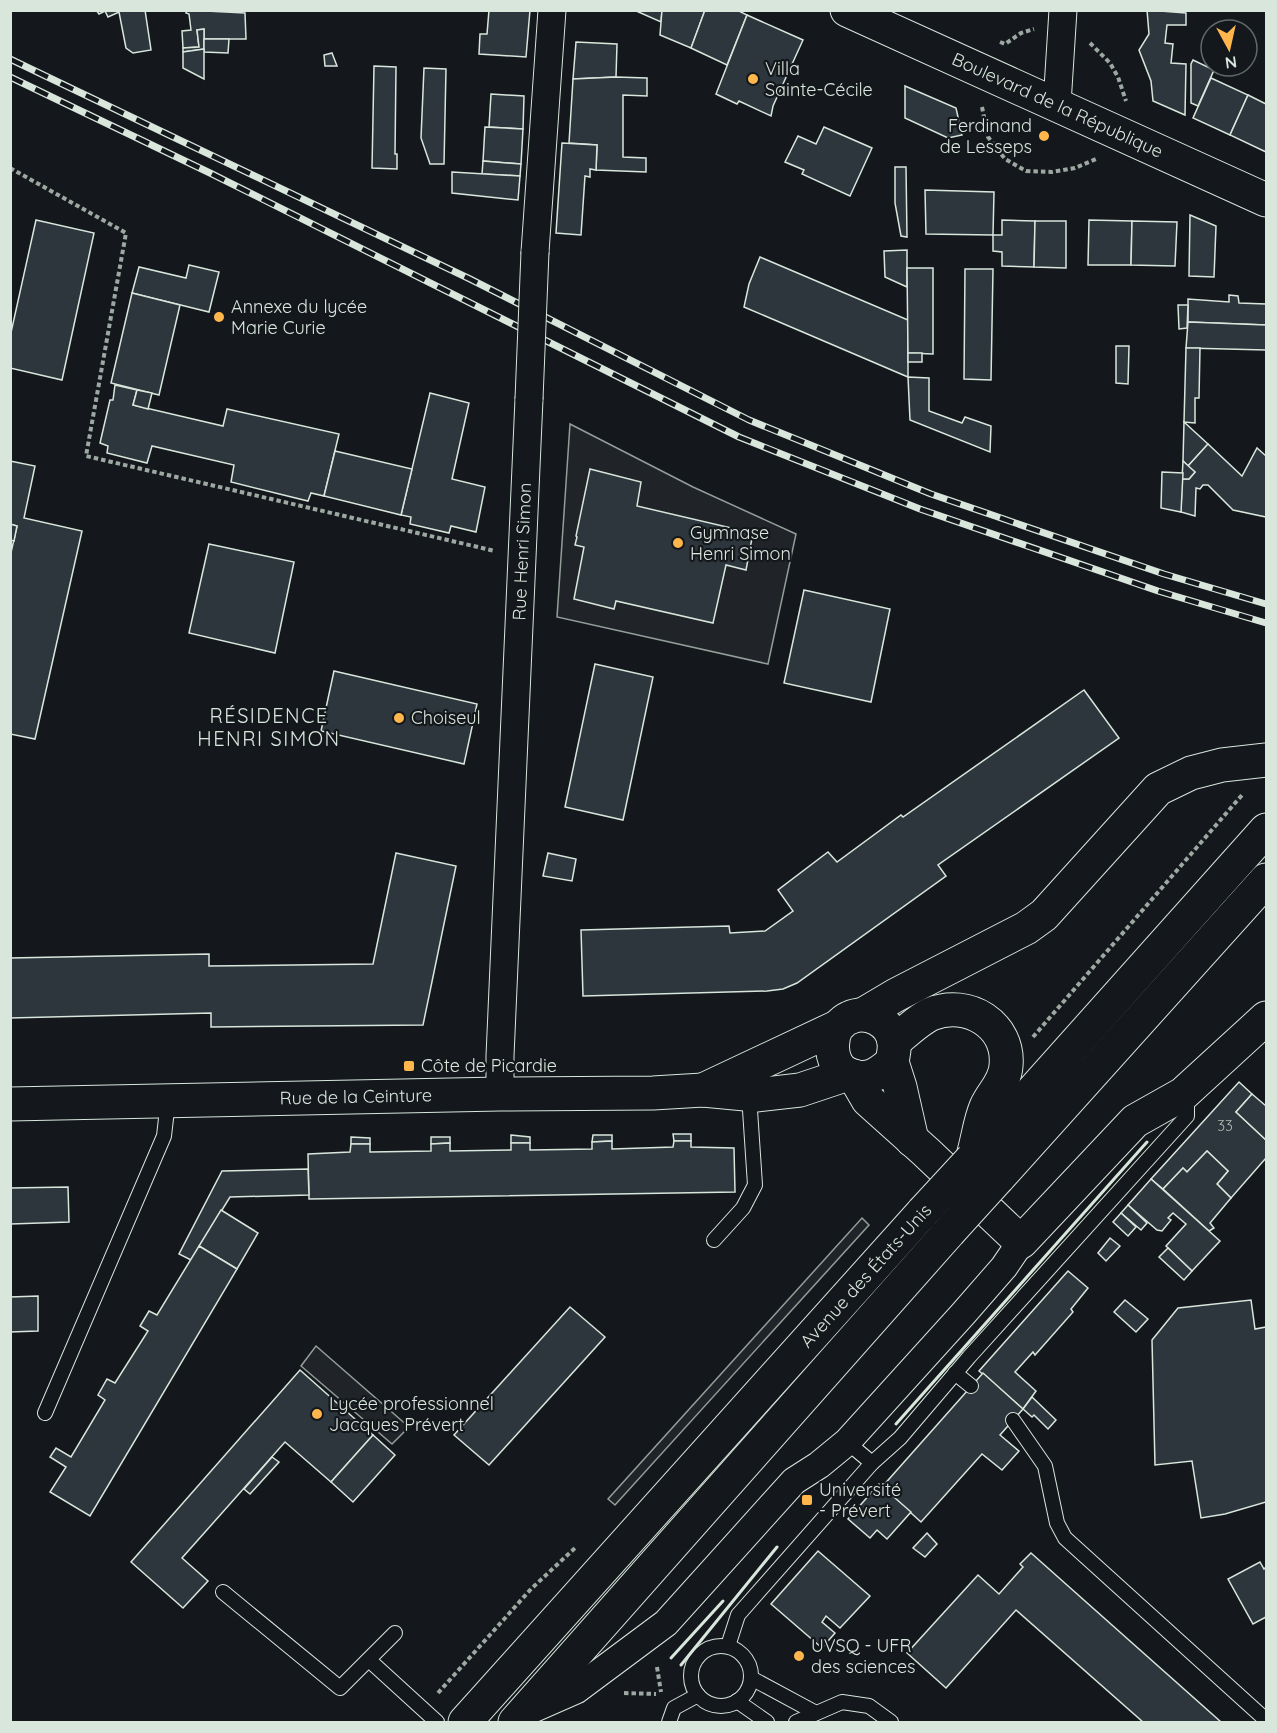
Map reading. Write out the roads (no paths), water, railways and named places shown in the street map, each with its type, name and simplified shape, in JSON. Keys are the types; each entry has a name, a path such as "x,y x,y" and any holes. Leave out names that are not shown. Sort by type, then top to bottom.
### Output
{"main road":[{"name":"Boulevard de la République","path":"847,10 1266,200"},
{"name":"Rue de la Ceinture","path":"703,1090 850,1021 1026,928 1044,915 1158,789 1191,773 1222,765 1266,760"},
{"name":"Avenue des États-Unis","path":"465,1722 1266,830"},
{"name":"Avenue des États-Unis","path":"519,1718 948,1232 1266,880"},
{"name":"Rue de la Ceinture","path":"10,1104 653,1093 703,1090 749,1095 800,1090 851,1075 868,1077 880,1072 893,1052 921,1020 947,1009 966,1010 983,1017 996,1030 1005,1047 1004,1078 986,1107 972,1159"},
{"path":"912,1140 888,1028 877,1018 850,1021 832,1037 833,1058 839,1067 851,1075 868,1100 1021,1242"},
{"name":"Avenue des États-Unis","path":"1021,1242 1135,1121 1183,1095 1266,1018"}],"street":[{"name":"Rue Henri Simon","path":"500,1094 535,252 552,10"},
{"path":"1057,104 1063,10"},
{"name":"Avenue des États-Unis","path":"519,1718 576,1690 666,1623 794,1480 819,1465 847,1442 1004,1267 1021,1242"}],"lane":[{"path":"714,1240 743,1208 755,1185 749,1095"},
{"path":"728,1646 738,1615 872,1463 900,1438 955,1373 1187,1116 1183,1095"},
{"path":"45,1413 164,1136 168,1101"},
{"path":"955,1373 971,1386"},
{"path":"1013,1420 1045,1466 1057,1523 1065,1538 1266,1720"},
{"path":"847,1442 872,1463"},
{"path":"223,1592 340,1688 395,1633"},
{"path":"715,1646 728,1646 745,1658 750,1668 751,1678 744,1695 737,1701 727,1705 716,1705 706,1702 698,1695 692,1684 692,1671 696,1660 704,1651 715,1646"},
{"path":"369,1660 437,1722"},
{"path":"751,1678 816,1713"},
{"path":"669,1722 674,1708 698,1695"},
{"path":"737,1701 767,1722"},
{"path":"796,1722 842,1702 868,1706 891,1722"}],"railway":[{"path":"10,59 470,279 749,420 931,494 1164,574 1266,604"},
{"path":"10,77 210,173 739,437 920,509 1158,591 1266,623"}],"place":[{"name":"Villa Sainte-Cécile","path":"753,79"},
{"name":"Ferdinand de Lesseps","path":"1044,136"},
{"name":"Annexe du lycée Marie Curie","path":"219,317"},
{"name":"Gymnase Henri Simon","path":"678,543"},
{"name":"Choiseul","path":"399,718"},
{"name":"Côte de Picardie","path":"409,1066"},
{"name":"Lycée professionnel Jacques Prévert","path":"317,1414"},
{"name":"Université - Prévert","path":"807,1500"},
{"name":"UVSQ - UFR des sciences","path":"799,1656"}],"district":[{"name":"RÉSIDENCE HENRI SIMON","path":"269,728"}]}
